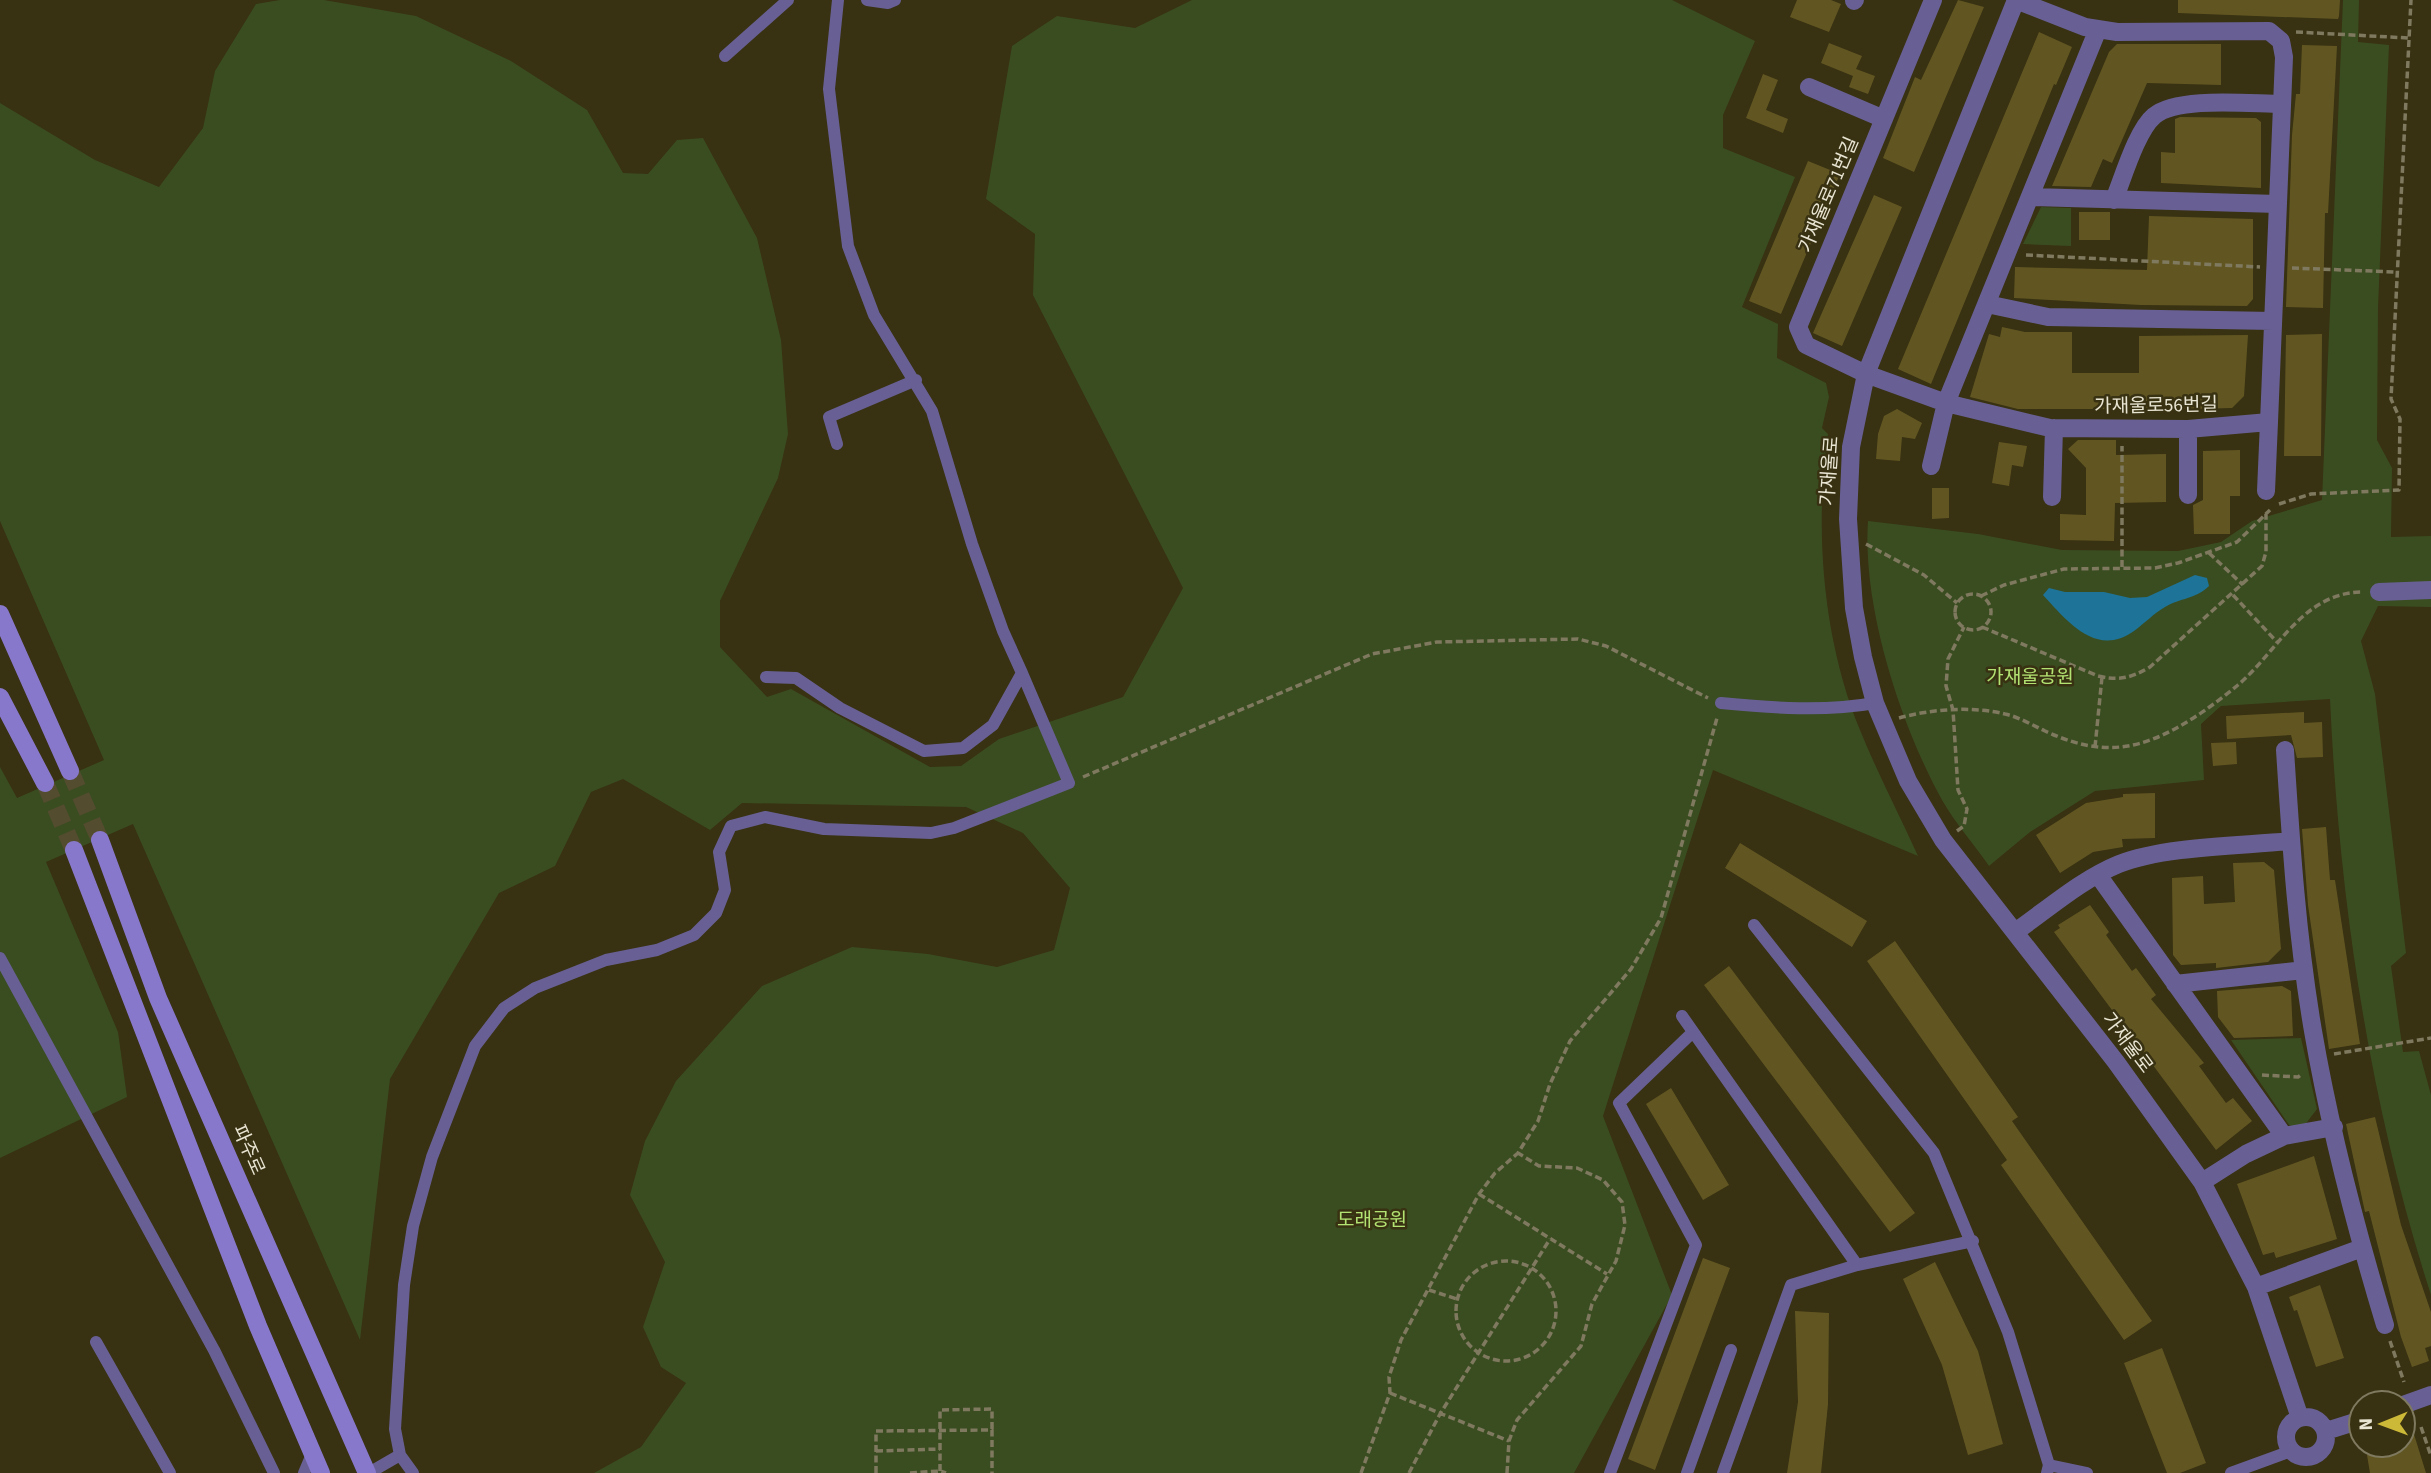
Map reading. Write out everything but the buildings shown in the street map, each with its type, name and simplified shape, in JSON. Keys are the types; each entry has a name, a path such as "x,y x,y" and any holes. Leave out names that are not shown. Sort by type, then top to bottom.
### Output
{"main road":[{"path":"0,614 70,771"},
{"path":"0,697 45,783"},
{"name":"파주로","path":"100,840 158,998 368,1473"},
{"path":"74,850 258,1326 321,1473"}],"street":[{"name":"가재울로71번길","path":"1866,374 1806,345 1798,327 1933,0"},
{"path":"2016,0 2098,29 2117,32 2269,31 2281,41 2284,57 2266,491"},
{"name":"가재울로","path":"2016,0 1866,374 1851,447 1849,541 1854,608 1875,703 1908,781 1943,840 2116,1062 2202,1182 2256,1287 2300,1418"},
{"path":"1931,466 1946,403 2098,29"},
{"path":"1809,87 1884,119"},
{"path":"2114,200 2144,129 2153,116 2172,105 2282,104"},
{"path":"2030,197 2278,204"},
{"path":"1987,304 2049,317 2273,321"},
{"name":"가재울로56번길","path":"1866,374 1946,403 2054,428 2188,429 2269,422"},
{"path":"2052,497 2054,428"},
{"path":"2188,429 2188,495"},
{"path":"2379,592 2431,590"},
{"path":"2285,750 2291,841 2313,1032 2362,1248 2385,1325"},
{"path":"2015,932 2098,875 2121,864 2148,857 2291,841"},
{"path":"2098,875 2284,1136"},
{"path":"2175,984 2304,970"},
{"path":"2202,1182 2246,1154 2284,1136 2334,1126"},
{"path":"2256,1287 2362,1248"},
{"path":"2300,1418 2315,1419 2326,1431 2325,1446 2315,1465 2291,1451 2286,1436 2288,1428 2300,1418"},
{"path":"2326,1431 2347,1424"}],"lane":[{"path":"725,56 788,0"},
{"path":"413,1473 400,1455 395,1429 404,1285 413,1226 432,1157 475,1046 504,1008 535,988 606,960 657,950 694,935 716,913 725,890 719,852 730,827 765,817 824,829 931,833 954,828 1069,783 1003,631 972,544 932,411 916,380 874,315 848,246 829,89 838,0"},
{"path":"867,0 888,3 895,0"},
{"path":"837,444 829,417 916,380"},
{"path":"766,677 796,678 840,708 924,751 963,748 993,725 1023,673"},
{"path":"1721,703 1791,709 1849,707 1875,703"},
{"path":"1754,925 1934,1153 1973,1241 2008,1332 2048,1469 2087,1473"},
{"path":"0,958 214,1350 274,1473"},
{"path":"1682,1016 1857,1265"},
{"path":"1611,1473 1696,1245 1619,1103 1693,1032"},
{"path":"1723,1473 1791,1285 1857,1265 1973,1241"},
{"path":"96,1342 170,1473"},
{"path":"1687,1473 1731,1350"},
{"path":"2231,1473 2291,1451"},
{"path":"304,1473 312,1454"},
{"path":"368,1473 400,1455"}],"path":[{"path":"1964,627 1955,614 1957,603 1970,594 1981,596 2004,585 2064,569 2155,568 2237,542 2258,524 2266,512 2286,500 2311,494 2399,490 2400,419 2391,399 2411,0"},
{"path":"2269,31 2409,38"},
{"path":"2007,254 2397,272"},
{"path":"2122,429 2122,567"},
{"path":"1964,627 1982,627 2102,677 2114,680 2132,677 2150,667 2233,595 2262,566 2266,552 2266,491"},
{"path":"1849,541 1872,545 1899,559 1941,588 1957,603"},
{"path":"2209,553 2243,585"},
{"path":"1884,723 1913,714 1953,710 2006,714 2059,738 2095,747 2125,749 2157,737 2191,718 2239,684 2277,642 2327,598 2353,592 2379,592"},
{"path":"2233,595 2277,642"},
{"path":"1981,596 1990,611 1982,627"},
{"path":"1943,840 1964,826 1967,809 1958,790 1953,710 1946,686 1948,659 1964,627"},
{"path":"1069,783 1372,654 1437,642 1578,639 1606,646 1721,703 1661,918 1631,969 1570,1041 1550,1084 1538,1121 1518,1153 1495,1173 1479,1194 1401,1340 1389,1377 1390,1393 1361,1473"},
{"path":"2095,747 2102,677"},
{"path":"1507,1473 1510,1441 1517,1420 1581,1346 1592,1304 1616,1261 1625,1225 1622,1202 1603,1180 1577,1168 1539,1166 1518,1153"},
{"path":"1479,1194 1607,1274"},
{"path":"1409,1473 1440,1415 1550,1239"},
{"path":"1507,1260 1531,1268 1547,1283 1554,1297 1556,1314 1544,1343 1532,1354 1517,1360 1500,1361 1479,1353 1460,1332 1456,1316 1457,1299 1464,1283 1476,1270 1507,1260"},
{"path":"1429,1290 1457,1299"},
{"path":"2385,1325 2404,1382"},
{"path":"1390,1393 1510,1441"},
{"path":"940,1471 940,1410 992,1409 992,1473"},
{"path":"2421,1427 2431,1456"},
{"path":"876,1473 876,1431 992,1430"},
{"path":"876,1451 940,1449"},
{"path":"910,1473 946,1473"}],"green space":[{"name":"도래공원","path":"280,0 324,0 416,16 511,61 587,110 623,173 648,174 677,140 703,138 757,238 781,340 788,434 778,478 720,601 720,647 767,697 791,689 930,767 961,766 999,739 1123,697 1183,588 1033,295 1035,234 986,199 1012,46 1057,16 1135,28 1192,0 1672,0 1755,41 1723,115 1723,148 1795,177 1742,307 1778,324 1777,358 1826,383 1829,397 1822,428 1828,434 1822,546 1837,659 1860,730 1918,856 1713,770 1603,1116 1672,1295 1574,1473 594,1473 641,1447 686,1383 661,1367 643,1327 665,1262 630,1195 645,1141 676,1081 762,986 852,947 928,954 997,967 1054,950 1070,888 1023,833 966,807 742,803 710,830 623,779 591,792 555,866 499,893 390,1079 360,1340 133,824 46,862 118,1032 127,1097 0,1158 0,767 17,798 104,760 0,521 0,103 95,160 159,187 203,128 215,71 256,4"},
{"name":"가재울공원","path":"2343,0 2359,0 2358,42 2389,45 2378,308 2377,440 2392,468 2391,537 2431,536 2431,607 2378,606 2361,641 2375,694 2406,953 2391,966 2403,1052 2419,1051 2431,1095 2431,1295 2390,1149 2361,1000 2341,850 2330,699 2221,706 2201,724 2204,780 2095,791 2030,832 1989,866 1942,800 1912,737 1887,665 1878,628 1868,555 1868,521 1978,534 2062,550 2178,551 2221,542 2252,521 2322,500"},
{"path":"2041,207 2071,208 2071,246 2023,244"},
{"path":"2301,1038 2317,1109 2304,1126 2296,1128 2289,1125 2231,1040"}],"water":[{"path":"2195,575 2207,578 2209,586 2199,594 2165,607 2134,631 2120,638 2107,640 2083,633 2043,595 2049,588 2065,592 2104,592 2130,598 2147,597"}],"tunnel":[{"path":"70,771 100,840"},
{"path":"45,783 74,850"}]}
